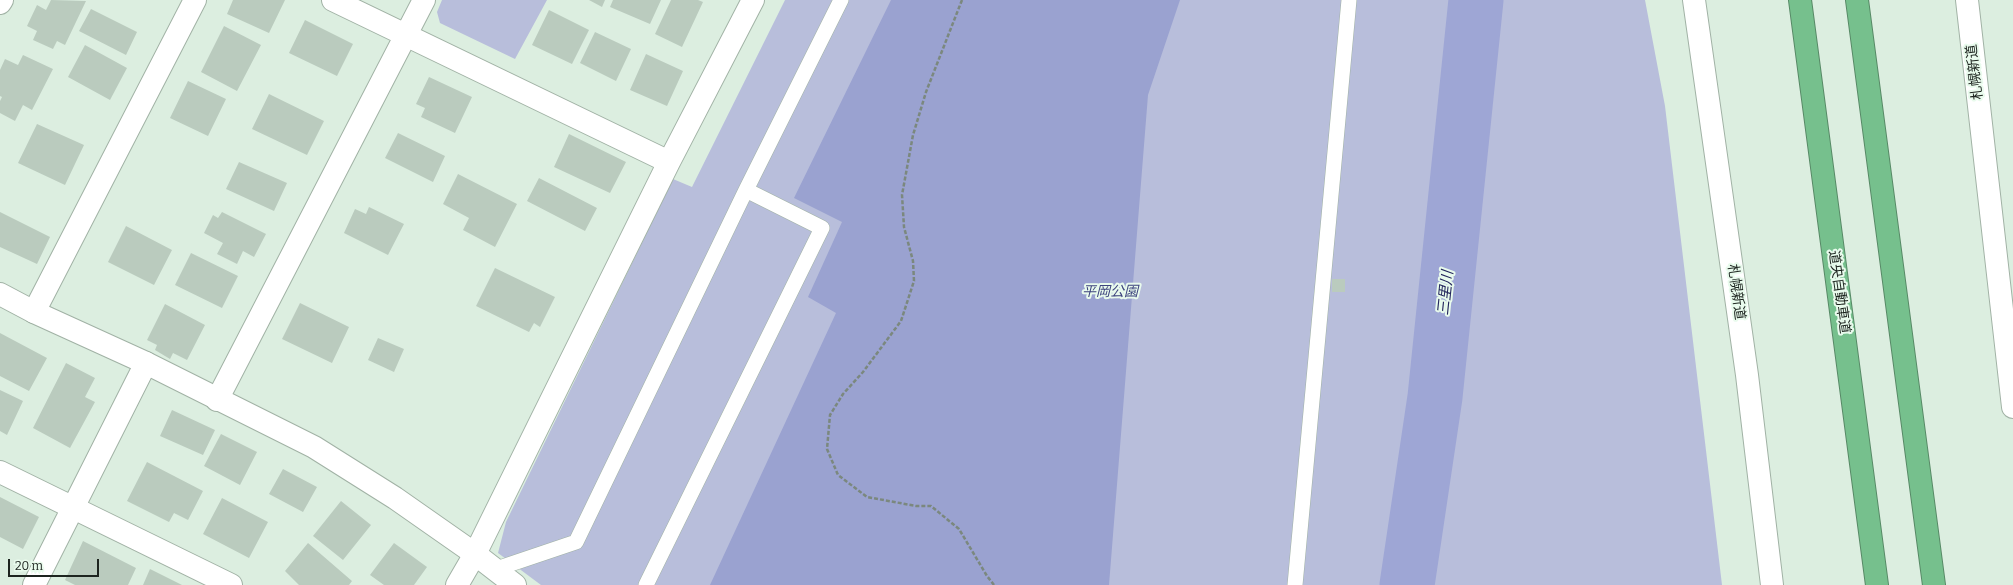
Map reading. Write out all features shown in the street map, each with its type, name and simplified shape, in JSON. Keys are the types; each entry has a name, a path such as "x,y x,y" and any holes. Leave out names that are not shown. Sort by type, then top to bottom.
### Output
{"highway":[{"name":"道央自動車道","path":"1800,0 1877,585"},
{"path":"1857,0 1934,585"}],"street":[{"path":"34,312 195,0"},
{"path":"333,0 670,162"},
{"path":"217,400 424,0"},
{"path":"457,585 475,554 670,162 753,0"},
{"name":"札幌新道","path":"1694,0 1747,375 1772,585"},
{"name":"札幌新道","path":"1966,0 2013,407"},
{"path":"0,294 34,312 146,363 217,400 314,447 395,498 496,569 515,585"},
{"path":"34,585 72,507 146,363"},
{"path":"0,472 230,585"}],"lane":[{"path":"496,569 576,542 746,190 841,0"},
{"path":"1295,585 1349,0"},
{"path":"646,585 822,228 746,190"}],"path":[{"path":"962,0 922,106 913,135 902,195 904,227 913,261 914,281 901,321 863,372 844,394 830,415 827,449 838,475 866,497 916,506 931,506 959,529 994,585"}],"green space":[{"path":"442,0 547,0 515,59 440,23 437,12"},
{"name":"平岡公園","path":"785,0 1645,0 1665,106 1722,585 541,585 498,553 506,522 673,179 692,187"},
{"path":"891,0 1180,0 1148,95 1109,585 710,585 836,313 808,297 842,222 794,198"}],"building":[{"path":"51,0 86,1 65,45 57,41 53,49 33,40 37,31 27,26 37,5 46,10"},
{"path":"233,0 285,0 269,33 227,14"},
{"path":"589,0 605,0 602,7"},
{"path":"613,0 661,0 650,24 610,7"},
{"path":"671,0 698,0 703,2 682,47 655,34"},
{"path":"91,9 137,32 126,55 79,31"},
{"path":"549,10 589,30 572,64 532,45"},
{"path":"305,20 353,44 337,76 289,53"},
{"path":"224,26 261,45 237,91 201,72"},
{"path":"595,32 631,49 616,81 580,63"},
{"path":"85,45 127,68 110,100 68,77"},
{"path":"646,54 683,71 667,106 630,90"},
{"path":"23,55 53,69 32,110 23,105 15,121 0,113 0,101 2,97 0,96 0,70 5,59 18,65"},
{"path":"429,77 472,97 455,133 421,117 425,108 416,104"},
{"path":"188,81 226,99 208,136 170,118"},
{"path":"269,94 324,121 307,155 252,129"},
{"path":"37,124 84,145 65,185 18,163"},
{"path":"398,133 445,156 433,182 385,158"},
{"path":"569,134 626,162 610,193 554,167"},
{"path":"239,162 287,183 274,211 226,189"},
{"path":"458,174 517,204 495,247 463,230 469,218 443,204"},
{"path":"539,178 597,208 585,231 527,201"},
{"path":"369,207 404,224 388,255 344,233 355,209 366,214"},
{"path":"0,212 50,237 37,264 0,247"},
{"path":"222,212 266,234 254,257 243,251 237,264 217,254 223,243 204,233 213,215 218,218"},
{"path":"126,226 172,250 154,285 108,262"},
{"path":"191,253 238,276 222,308 175,285"},
{"path":"495,268 555,297 540,327 534,323 529,332 476,306"},
{"path":"1332,279 1345,279 1345,292 1332,292"},
{"path":"300,303 349,327 332,363 282,339"},
{"path":"165,304 205,325 187,360 173,353 170,359 155,350 157,345 147,340"},
{"path":"0,333 47,358 29,391 0,376"},
{"path":"378,338 404,349 394,372 368,360"},
{"path":"66,363 95,378 85,397 95,402 70,448 33,428"},
{"path":"0,390 23,401 7,435 0,431"},
{"path":"172,410 215,430 203,455 160,436"},
{"path":"221,434 257,452 240,485 204,466"},
{"path":"147,462 203,491 188,520 174,513 169,522 127,501"},
{"path":"283,469 317,487 303,512 269,494"},
{"path":"0,497 39,517 23,549 0,537"},
{"path":"222,498 268,522 249,558 203,534"},
{"path":"341,501 371,525 343,560 313,536"},
{"path":"83,541 136,568 128,585 75,585 65,580"},
{"path":"308,543 352,581 349,585 299,585 285,571"},
{"path":"394,543 427,567 414,585 384,585 370,575"},
{"path":"150,569 182,585 143,585"}],"waterway":[{"name":"三里川","path":"1407,585 1435,397 1476,0"}]}
